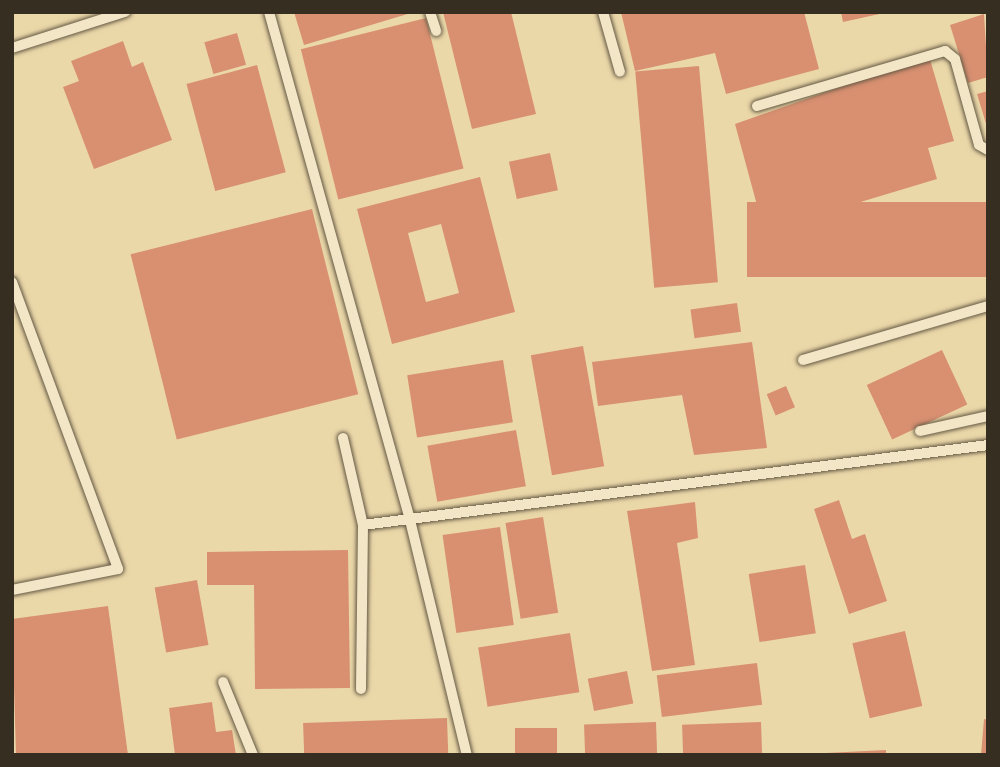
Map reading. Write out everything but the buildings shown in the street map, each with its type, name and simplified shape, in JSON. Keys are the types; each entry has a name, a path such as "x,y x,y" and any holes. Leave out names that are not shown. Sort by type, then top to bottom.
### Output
{"lane":[{"path":"12,48 125,12"},
{"path":"269,12 409,516 467,755"},
{"path":"430,12 436,32"},
{"path":"603,12 620,72"},
{"path":"757,106 945,51 955,59 979,145 988,150"},
{"path":"12,282 118,569 12,590"},
{"path":"803,359 988,306"},
{"path":"920,431 988,416"},
{"path":"343,438 363,525 361,690"},
{"path":"363,525 409,516 988,445"},
{"path":"223,682 253,755"}]}
